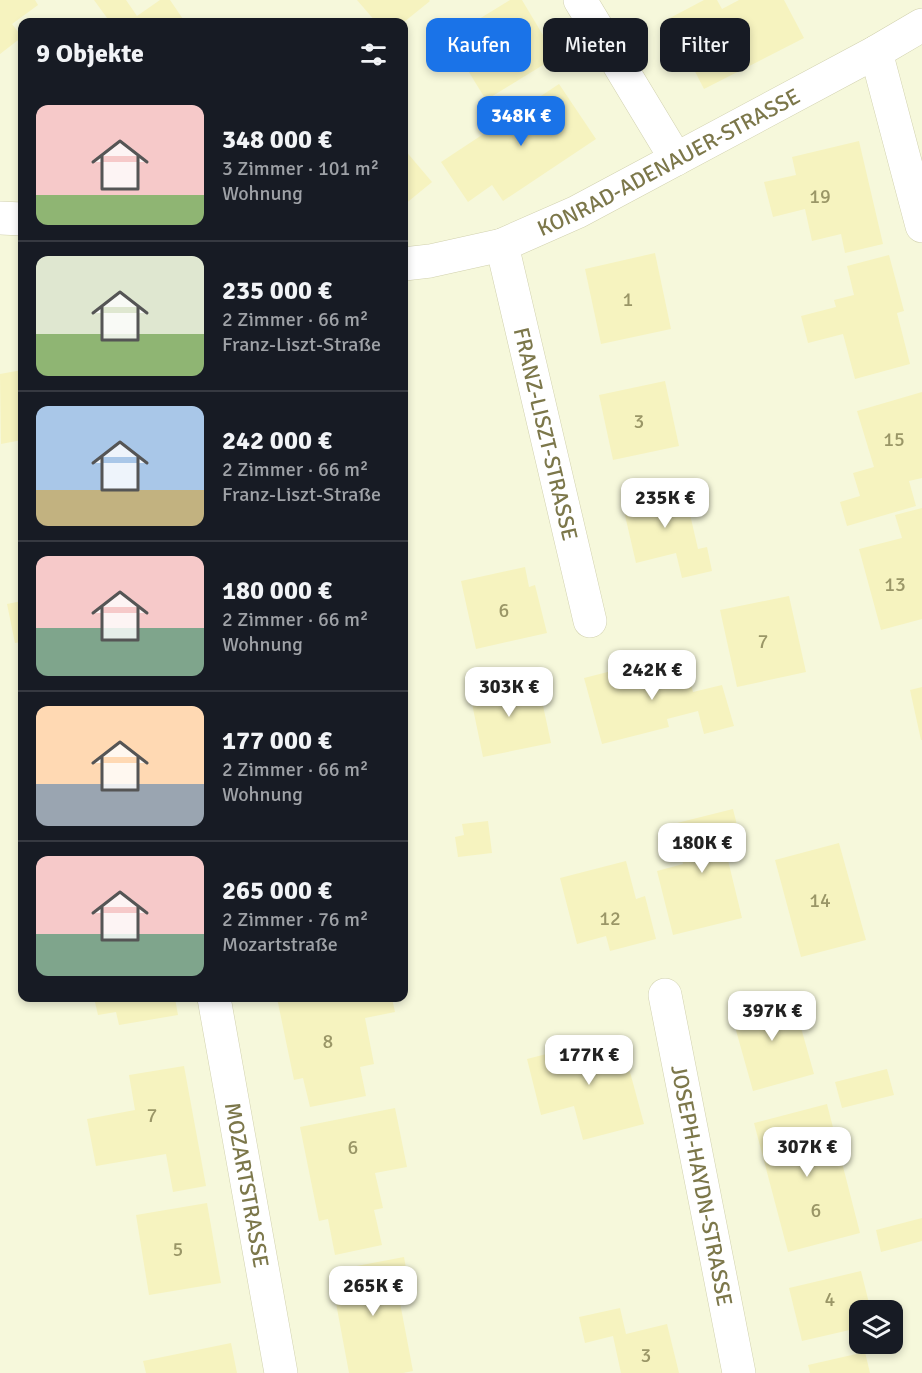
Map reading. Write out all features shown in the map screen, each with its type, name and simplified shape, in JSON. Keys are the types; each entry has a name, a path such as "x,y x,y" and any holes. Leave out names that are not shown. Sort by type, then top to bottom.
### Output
{"street":[{"path":"580,0 676,159"},
{"name":"KONRAD-ADENAUER-STRASSE","path":"408,264 502,245 577,212 876,52 922,25"},
{"path":"876,52 922,226"},
{"path":"0,218 18,219"},
{"name":"FRANZ-LISZT-STRASSE","path":"502,245 590,621"},
{"name":"JOSEPH-HAYDN-STRASSE","path":"665,995 739,1373"},
{"name":"MOZARTSTRASSE","path":"215,1002 281,1373"}],"shaded area":[{"path":"0,0 922,0 922,1373 0,1373"}],"building":[{"path":"0,0 35,0 38,5 12,24 18,32 18,40 0,54"},
{"path":"94,0 126,0 137,16 160,0 170,0 182,18 107,18"},
{"path":"357,0 430,1 408,19 373,18"},
{"path":"510,0 522,0 543,35 543,65 486,100 469,72 531,72 531,18 481,18"},
{"path":"704,0 717,0 722,9 739,0 784,0 804,38 750,66 750,18 670,18"},
{"path":"695,72 737,72 704,89"},
{"path":"559,84 596,139 503,201 492,185 468,202 441,162"},
{"path":"859,141 883,244 845,253 841,234 812,241 805,209 773,217 764,182 796,175 792,157"},
{"path":"408,154 432,182 408,202"},
{"path":"655,253 671,329 601,344 585,269"},
{"path":"889,255 904,311 897,313 910,364 855,379 843,334 808,343 801,316 836,307 834,300 854,295 847,266"},
{"path":"18,371 18,441 1,444 0,374"},
{"path":"665,381 679,446 613,460 599,395"},
{"path":"922,392 922,478 909,481 916,506 847,526 840,502 860,496 853,473 874,467 857,411"},
{"path":"683,484 698,549 707,547 712,571 682,578 676,553 636,563 621,498"},
{"path":"922,508 922,619 881,630 859,549 902,538 895,515"},
{"path":"525,567 529,587 535,585 547,633 476,649 461,581"},
{"path":"789,596 806,672 737,687 720,610"},
{"path":"18,602 18,643 15,643 7,604"},
{"path":"651,661 654,671 685,663 693,692 722,685 734,726 704,734 698,711 667,719 669,727 602,744 584,678"},
{"path":"507,681 508,688 538,682 551,743 483,757 469,689"},
{"path":"922,687 922,740 921,740 910,690"},
{"path":"733,809 743,849 726,852 742,918 673,935 657,871 683,864 673,824"},
{"path":"488,821 492,853 458,857 455,837 464,835 462,824"},
{"path":"839,843 866,940 801,957 775,860"},
{"path":"626,861 636,899 645,896 656,939 610,951 606,936 577,944 560,878"},
{"path":"791,992 814,1074 753,1091 730,1009"},
{"path":"95,1002 176,1002 178,1015 119,1025 116,1012 98,1015"},
{"path":"278,1002 393,1002 395,1012 365,1018 374,1064 360,1067 366,1096 310,1107 303,1078 294,1080"},
{"path":"620,1035 644,1124 583,1140 574,1106 541,1115 527,1059"},
{"path":"184,1066 206,1186 173,1192 166,1154 96,1166 87,1119 135,1110 129,1075"},
{"path":"887,1069 894,1095 842,1108 835,1082"},
{"path":"827,1104 860,1233 788,1252 754,1123"},
{"path":"395,1108 407,1167 375,1173 383,1208 374,1210 382,1245 335,1255 328,1219 319,1221 300,1127"},
{"path":"207,1203 221,1283 149,1295 136,1215"},
{"path":"922,1218 922,1241 881,1252 876,1230"},
{"path":"404,1257 409,1285 397,1287 413,1371 349,1373 330,1271"},
{"path":"861,1271 868,1300 849,1300 849,1330 802,1341 789,1288"},
{"path":"620,1308 626,1334 667,1324 679,1373 621,1373 613,1336 585,1343 579,1317"},
{"path":"231,1343 237,1373 146,1373 143,1361"},
{"path":"865,1354 870,1373 810,1373 808,1365"}]}
